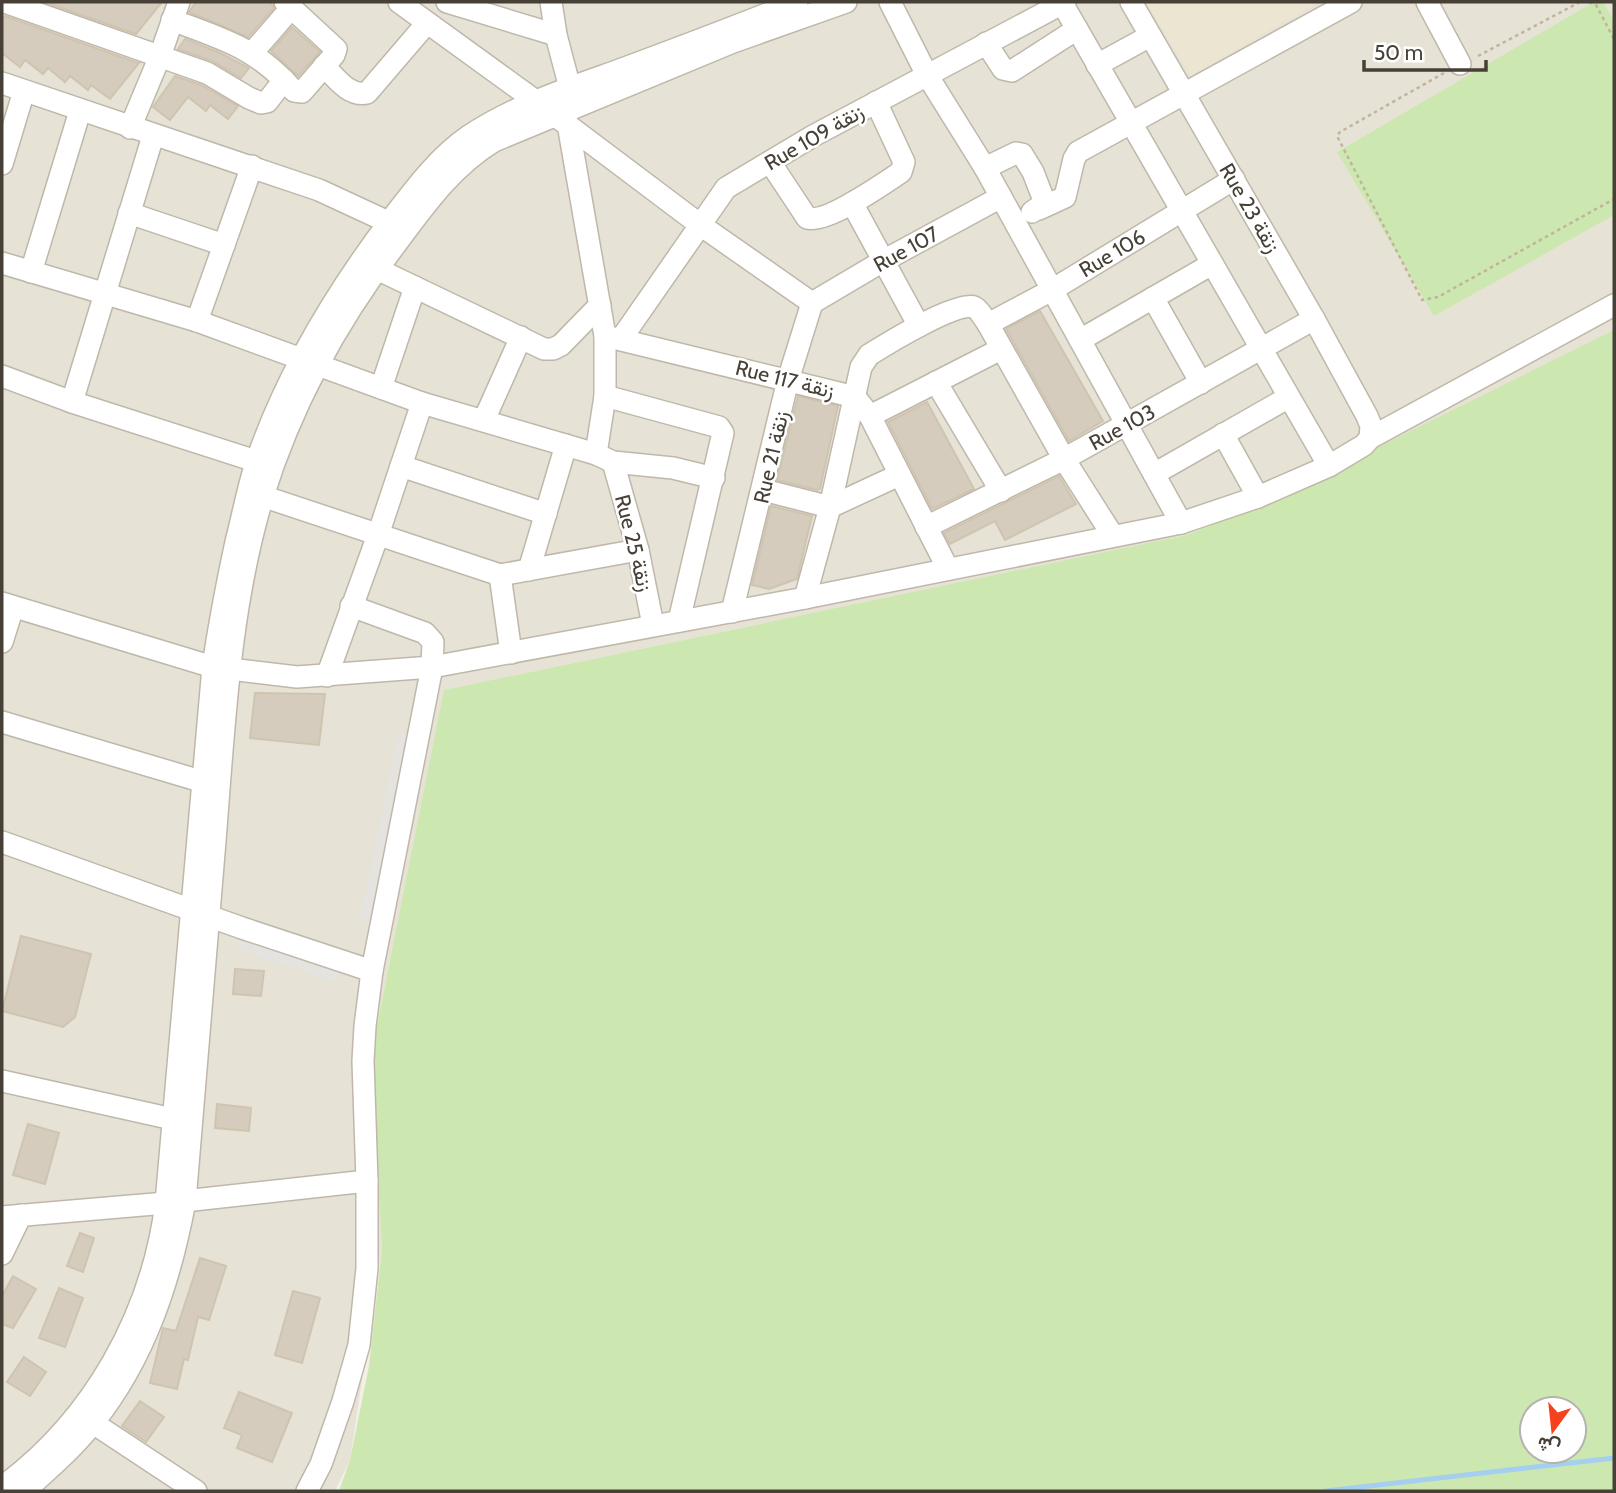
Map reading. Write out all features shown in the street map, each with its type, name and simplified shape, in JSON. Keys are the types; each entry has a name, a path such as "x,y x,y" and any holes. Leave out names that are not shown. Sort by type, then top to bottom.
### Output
{"street":[{"path":"5,2 207,73 261,103 271,98 284,80"},
{"path":"399,2 812,303"},
{"path":"446,2 471,6 556,35"},
{"path":"551,2 556,35 570,88"},
{"path":"309,362 339,325 377,269 413,190 454,148 488,125 537,102 797,2"},
{"path":"25,1491 107,1387 121,1349 150,1303 162,1237 176,1202 228,579 265,464 296,410 324,316 398,226 477,151 494,141 561,120 733,42 846,2"},
{"path":"890,2 927,75 985,168 1181,523"},
{"name":"Rue 23 زنقة","path":"1131,2 1314,319 1368,427"},
{"path":"1014,221 1065,198 1078,152 1350,2"},
{"path":"1427,2 1460,64"},
{"path":"1064,3 1130,124 1329,466"},
{"name":"Rue 109 زنقة","path":"613,337 726,188 876,102 1064,3"},
{"path":"130,128 176,11 252,53 294,91 302,92 334,55 335,46 289,5 252,53"},
{"path":"324,66 350,90 358,95 367,93 427,23"},
{"path":"986,43 1003,69 1012,71 1077,29"},
{"path":"1097,65 1150,36"},
{"path":"2,83 153,136 252,166 318,190 398,226"},
{"path":"2,163 24,92"},
{"path":"770,162 807,218 817,219 852,203 901,172 904,167 876,102"},
{"path":"31,272 80,111"},
{"path":"561,120 600,305 613,337 605,396 604,458"},
{"path":"72,402 153,136"},
{"path":"985,168 1016,153 1022,154 1044,197 1045,203 1040,209"},
{"path":"197,321 252,166"},
{"name":"Rue 106","path":"988,324 1052,290 1234,179"},
{"name":"Rue 107","path":"812,303 1001,197"},
{"path":"852,203 919,326"},
{"path":"129,213 224,244"},
{"path":"2,263 197,321 422,403 604,458 673,468 714,478"},
{"path":"1080,340 1212,264"},
{"path":"377,269 544,348 558,348 600,305"},
{"path":"381,388 415,287"},
{"path":"1153,298 1201,383"},
{"name":"Rue 21 زنقة","path":"732,611 788,380 812,303"},
{"path":"2,642 7,605 221,668 297,677 432,667 805,598 1181,523 1258,497 1329,466 1364,445 1368,427 1614,305"},
{"path":"805,598 830,507 861,367 869,355 919,326 965,306 977,309 988,324 1065,459 1113,536"},
{"name":"Rue 103","path":"926,527 1065,459 1314,319"},
{"path":"484,420 521,337"},
{"name":"Rue 117 زنقة","path":"613,337 855,397 870,416 948,569"},
{"path":"870,416 1001,349"},
{"path":"2,376 72,402 265,464"},
{"path":"936,382 1001,491"},
{"path":"605,396 722,430 714,478 679,621"},
{"path":"1154,474 1289,397"},
{"path":"327,676 422,403"},
{"path":"1223,434 1258,497"},
{"path":"529,570 566,445"},
{"name":"Rue 25 زنقة","path":"604,458 638,550 653,625"},
{"path":"401,466 546,514"},
{"path":"763,490 830,507 899,475"},
{"path":"255,494 500,575 638,550"},
{"path":"500,575 511,653"},
{"path":"307,1491 321,1464 359,1345 367,1268 363,1061 372,971 432,667 431,638 351,606"},
{"path":"2,722 211,784"},
{"path":"2,842 200,914 372,971"},
{"path":"2,1081 182,1122"},
{"path":"2,1254 11,1216 176,1202 367,1181"},
{"path":"2,1487 85,1418"},
{"path":"85,1418 196,1491"}],"path":[{"path":"1580,2 1460,64 1337,136 1422,300 1438,297 1614,199"},
{"path":"1589,2 1596,5 1614,39"}],"shaded area":[{"path":"2,2 1614,2 1614,332 1330,471 1186,535 445,690 376,1031 372,1082 382,1248 350,1460 335,1491 2,1491"},
{"path":"1146,2 1318,2 1191,76"},
{"path":"399,733 419,737 382,923 360,918"},
{"path":"242,928 344,962 335,982 236,949"}],"green space":[{"path":"1594,2 1603,2 1614,21 1614,215 1434,316 1337,152"},
{"path":"1614,330 1614,1491 339,1491 350,1460 369,1366 382,1248 372,1082 376,1031 444,690 1186,535 1259,506"}],"building":[{"path":"44,2 162,2 136,34"},
{"path":"196,2 270,2 274,8 248,37 189,12"},
{"path":"5,16 139,63 110,99 91,85 88,90 70,76 65,82 48,68 43,74 25,60 20,67 2,53 2,20"},
{"path":"292,27 320,52 298,76 271,51"},
{"path":"185,39 249,68 241,78 212,61 178,49"},
{"path":"175,76 201,85 238,106 228,119 210,105 206,111 188,97 170,120 153,107"},
{"path":"1040,311 1103,421 1069,441 1006,329"},
{"path":"798,396 838,406 820,489 817,490 777,480"},
{"path":"927,402 974,489 932,509 888,422"},
{"path":"1059,476 1076,504 1005,540 995,521 950,544 944,533"},
{"path":"771,506 812,516 797,579 769,589 752,585"},
{"path":"255,693 325,694 319,745 250,738"},
{"path":"21,936 91,954 75,1017 63,1027 2,1011"},
{"path":"235,969 264,971 261,996 233,994"},
{"path":"217,1104 251,1108 249,1131 215,1128"},
{"path":"28,1124 59,1133 45,1184 13,1175"},
{"path":"80,1233 94,1238 83,1272 67,1266"},
{"path":"200,1258 226,1266 209,1320 198,1317 188,1360 184,1359 177,1389 150,1383 163,1328 176,1331"},
{"path":"13,1276 36,1289 13,1328 2,1324 2,1296"},
{"path":"59,1288 83,1298 65,1347 39,1338"},
{"path":"293,1291 320,1298 302,1363 275,1355"},
{"path":"24,1357 46,1372 30,1396 7,1382"},
{"path":"239,1392 292,1413 272,1462 237,1448 242,1435 224,1428"},
{"path":"140,1401 164,1417 146,1442 122,1426"}],"waterway":[{"path":"1326,1491 1614,1458"}]}
